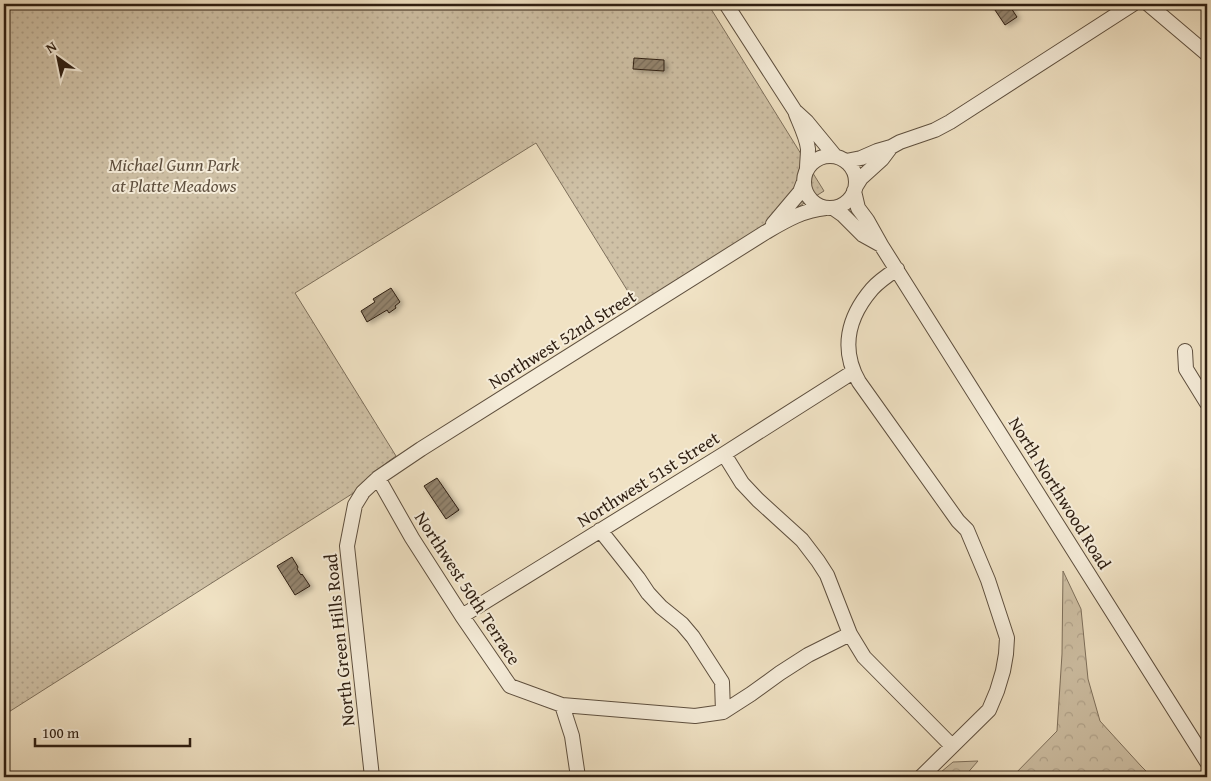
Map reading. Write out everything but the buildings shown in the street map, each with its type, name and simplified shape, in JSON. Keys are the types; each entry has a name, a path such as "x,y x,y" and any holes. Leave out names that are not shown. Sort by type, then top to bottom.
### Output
{"street":[{"path":"726,4 795,111 808,148 803,184 808,197 819,206 829,208 840,206 846,202 866,173 882,159 890,148"},
{"path":"806,169 818,158 826,156 840,159 862,158 935,130 1133,4"},
{"path":"1148,4 1207,54"},
{"path":"795,111 840,159 851,166 856,179 855,189"},
{"name":"Northwest 52nd Street","path":"766,232 800,192 803,184"},
{"name":"North Northwood Road","path":"855,189 858,208 1207,762"},
{"name":"North Northwood Road","path":"829,208 843,216 863,235 881,245"},
{"name":"Northwest 52nd Street","path":"378,478 766,232 801,213 814,209 829,208"},
{"path":"897,269 873,287 852,319 848,353 853,372 958,521 967,530 988,580 1007,638 1003,671 989,710 921,777"},
{"path":"1185,351 1186,369 1207,403"},
{"name":"Northwest 51st Street","path":"462,616 853,372"},
{"path":"724,454 742,483 802,540 818,561 827,575 850,634 859,650 870,664 952,746"},
{"name":"Northwest 50th Terrace","path":"378,478 412,538 510,686 562,705 695,716 722,712 808,655 850,634"},
{"name":"North Green Hills Road","path":"372,777 347,546 356,506 363,492 378,478"},
{"path":"600,530 648,593 661,607 682,624 693,637 722,682 722,712"},
{"path":"562,705 572,736 578,777"}],"green space":[{"name":"Michael Gunn Park at Platte Meadows","path":"4,4 708,4 824,191 637,306 536,143 295,293 396,456 374,473 355,492 4,715"},
{"path":"1063,571 1081,609 1088,679 1100,721 1152,777 1012,777 1057,731 1062,654"},
{"path":"978,761 964,777 935,777 953,762"}]}
